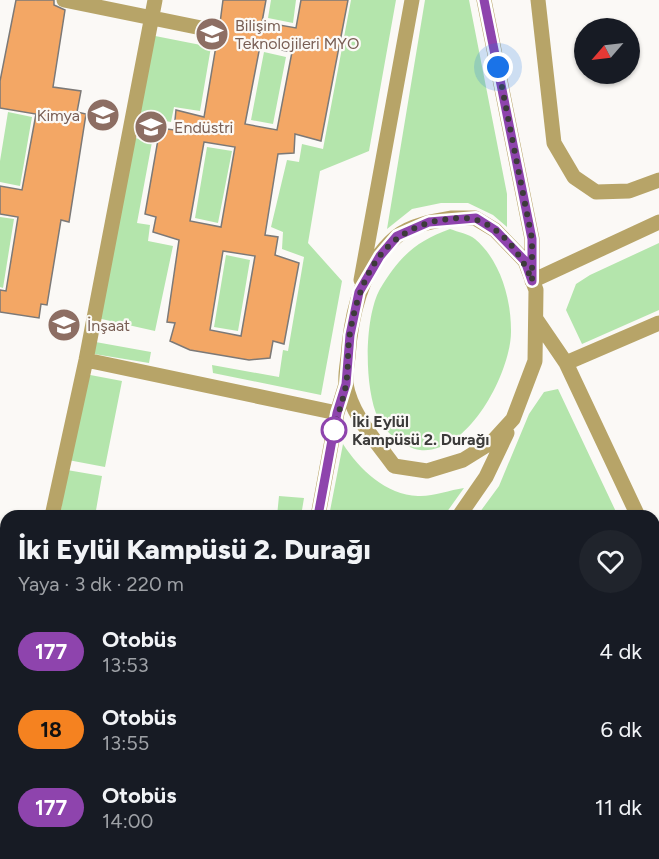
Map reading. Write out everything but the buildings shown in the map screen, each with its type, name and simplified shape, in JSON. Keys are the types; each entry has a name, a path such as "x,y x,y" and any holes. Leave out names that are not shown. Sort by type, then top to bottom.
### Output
{"street":[{"path":"64,0 216,31"},
{"path":"53,510 86,360 155,0"},
{"path":"319,510 337,413 346,384 350,335 412,0"},
{"path":"484,0 532,239 532,281"},
{"path":"538,0 554,142 574,177 596,192 629,191 659,180"},
{"path":"359,292 380,256 397,236 429,222 452,218 476,218 495,230 525,261 536,290 535,361 513,419 486,477 463,510"},
{"path":"532,281 659,222"},
{"path":"536,319 566,363 635,510"},
{"path":"566,363 659,322"},
{"path":"86,360 337,413"},
{"path":"346,384 359,417 394,466 427,471 463,459 492,442 513,419"}],"green space":[{"path":"271,0 296,0 293,23 268,18"},
{"path":"351,0 396,0 369,151 320,171 308,243 342,281 321,395 213,373 212,365 279,377 283,350 288,351 304,257 282,249 283,232 271,227 287,160 299,162 302,144 323,149"},
{"path":"425,0 469,0 507,194 507,227 493,215 468,203 441,203 412,209 387,229"},
{"path":"145,34 211,47 200,111 174,107 171,122 132,115"},
{"path":"264,52 286,57 273,124 251,120"},
{"path":"8,112 32,117 20,186 0,182 0,161"},
{"path":"127,136 152,142 137,223 150,225 148,241 173,246 155,331 97,318"},
{"path":"207,147 232,151 218,223 195,218"},
{"path":"0,217 14,219 3,288 0,287"},
{"path":"450,229 475,239 484,248 497,269 509,305 511,330 509,347 496,387 471,425 455,439 438,448 420,450 408,446 385,429 373,405 368,372 371,317 380,289 402,259 427,239"},
{"path":"659,243 659,310 582,344 566,310 576,284 590,275"},
{"path":"226,255 250,260 238,331 214,327"},
{"path":"90,341 151,352 149,363 88,353"},
{"path":"85,374 122,381 105,467 68,460"},
{"path":"558,389 615,510 481,510 499,486 529,414 544,392"},
{"path":"343,444 357,463 374,479 406,495 423,496 464,488 448,510 330,510"},
{"path":"67,470 102,476 96,510 61,510"},
{"path":"279,496 304,498 302,510 278,510"}],"bus line":[{"name":"177","path":"319,510 337,413 346,384 350,335 359,292 380,256 397,236 429,222 452,218 476,218 495,230 525,261 532,281 532,239 484,0"}],"place":[{"name":"Bilişim Teknolojileri MYO","path":"212,34"},
{"name":"Kimya","path":"103,115"},
{"name":"Endüstri","path":"151,127"},
{"name":"İnşaat","path":"64,325"},
{"name":"İki Eylül Kampüsü 2. Durağı","path":"334,430"}],"route":[{"path":"334,430 346,384 350,335 359,292 380,256 397,236 429,222 452,218 476,218 495,230 525,261 532,281 532,239 498,67"}]}
